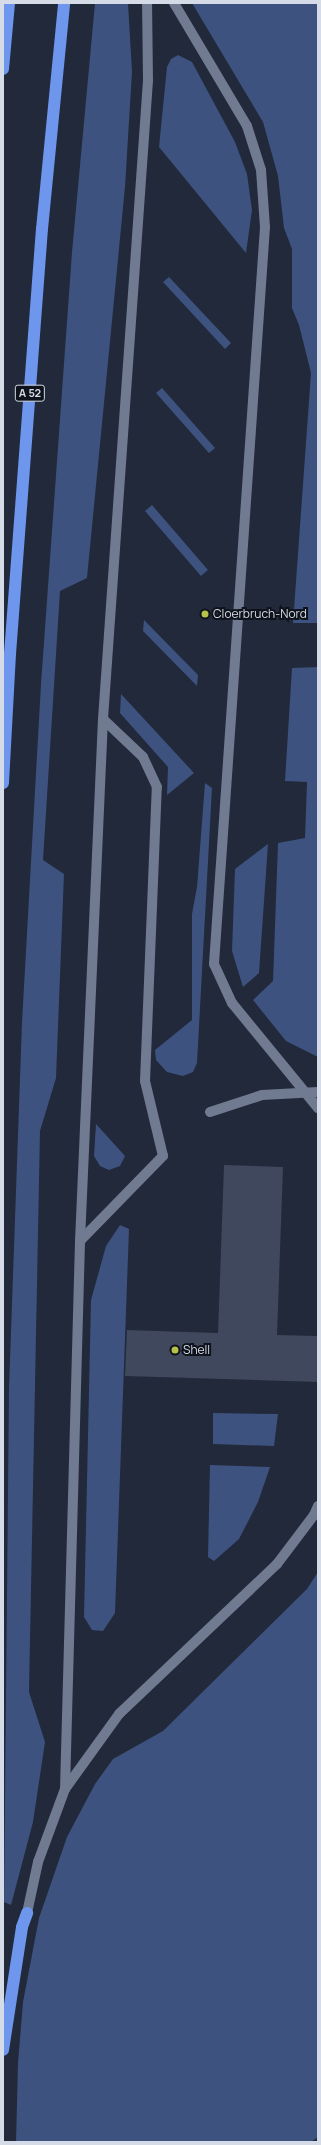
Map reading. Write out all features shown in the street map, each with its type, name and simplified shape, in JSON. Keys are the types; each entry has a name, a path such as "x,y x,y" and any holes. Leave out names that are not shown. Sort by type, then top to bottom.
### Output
{"highway":[{"path":"3,69 9,3"},
{"name":"A 52","path":"3,783 10,654 42,229 64,3"},
{"path":"3,2050 22,1927 26,1913"}],"lane":[{"path":"64,1789 80,1241 103,719 148,81 148,3"},
{"path":"174,3 247,126 261,170 265,227 214,964 232,1003 318,1108"},
{"path":"80,1241 163,1156 145,1081 157,787 143,757 103,719"},
{"path":"210,1112 262,1095 318,1092"},
{"path":"26,1913 38,1862 64,1789 119,1714 277,1564 314,1516 318,1506"}],"shaded area":[{"path":"95,3 128,3 132,72 125,187 87,578 60,591 43,860 64,874 56,1078 40,1131 29,1692 45,1742 33,1822 11,1905 4,1902 9,1388 22,1022 41,684 72,252"},
{"path":"192,3 318,3 318,623 293,623 311,373 299,325 292,308 292,249 284,228 278,176 263,122"},
{"path":"178,55 192,62 235,142 247,174 252,210 246,253 159,147 167,67 171,59"},
{"path":"169,277 231,343 225,349 163,282"},
{"path":"162,388 215,448 209,453 156,393"},
{"path":"152,505 208,570 201,576 145,511"},
{"path":"144,620 198,675 197,686 143,631"},
{"path":"318,667 318,1057 286,1041 253,1000 273,981 278,843 305,838 307,782 285,781 292,668"},
{"path":"121,694 194,773 167,795 168,767 120,713"},
{"path":"205,783 212,788 197,1063 193,1072 183,1076 167,1072 156,1060 155,1050 192,1020 192,914 197,887"},
{"path":"268,844 259,973 243,987 232,951 235,869"},
{"path":"96,1124 125,1156 120,1166 109,1170 100,1166 94,1156"},
{"path":"120,1225 129,1229 115,1613 103,1631 92,1630 84,1617 91,1300 106,1246"},
{"path":"213,1413 278,1414 274,1446 213,1444"},
{"path":"210,1465 270,1467 258,1502 239,1539 214,1561 208,1557"},
{"path":"318,1572 318,2137 311,2142 16,2142 18,2063 23,2002 39,1918 67,1837 95,1784 113,1759 163,1731 307,1589"}],"building":[{"path":"224,1165 283,1167 277,1335 318,1336 318,1382 125,1376 127,1330 218,1333"}],"place":[{"name":"Cloerbruch-Nord","path":"205,614"},
{"name":"Shell","path":"175,1350"}]}
